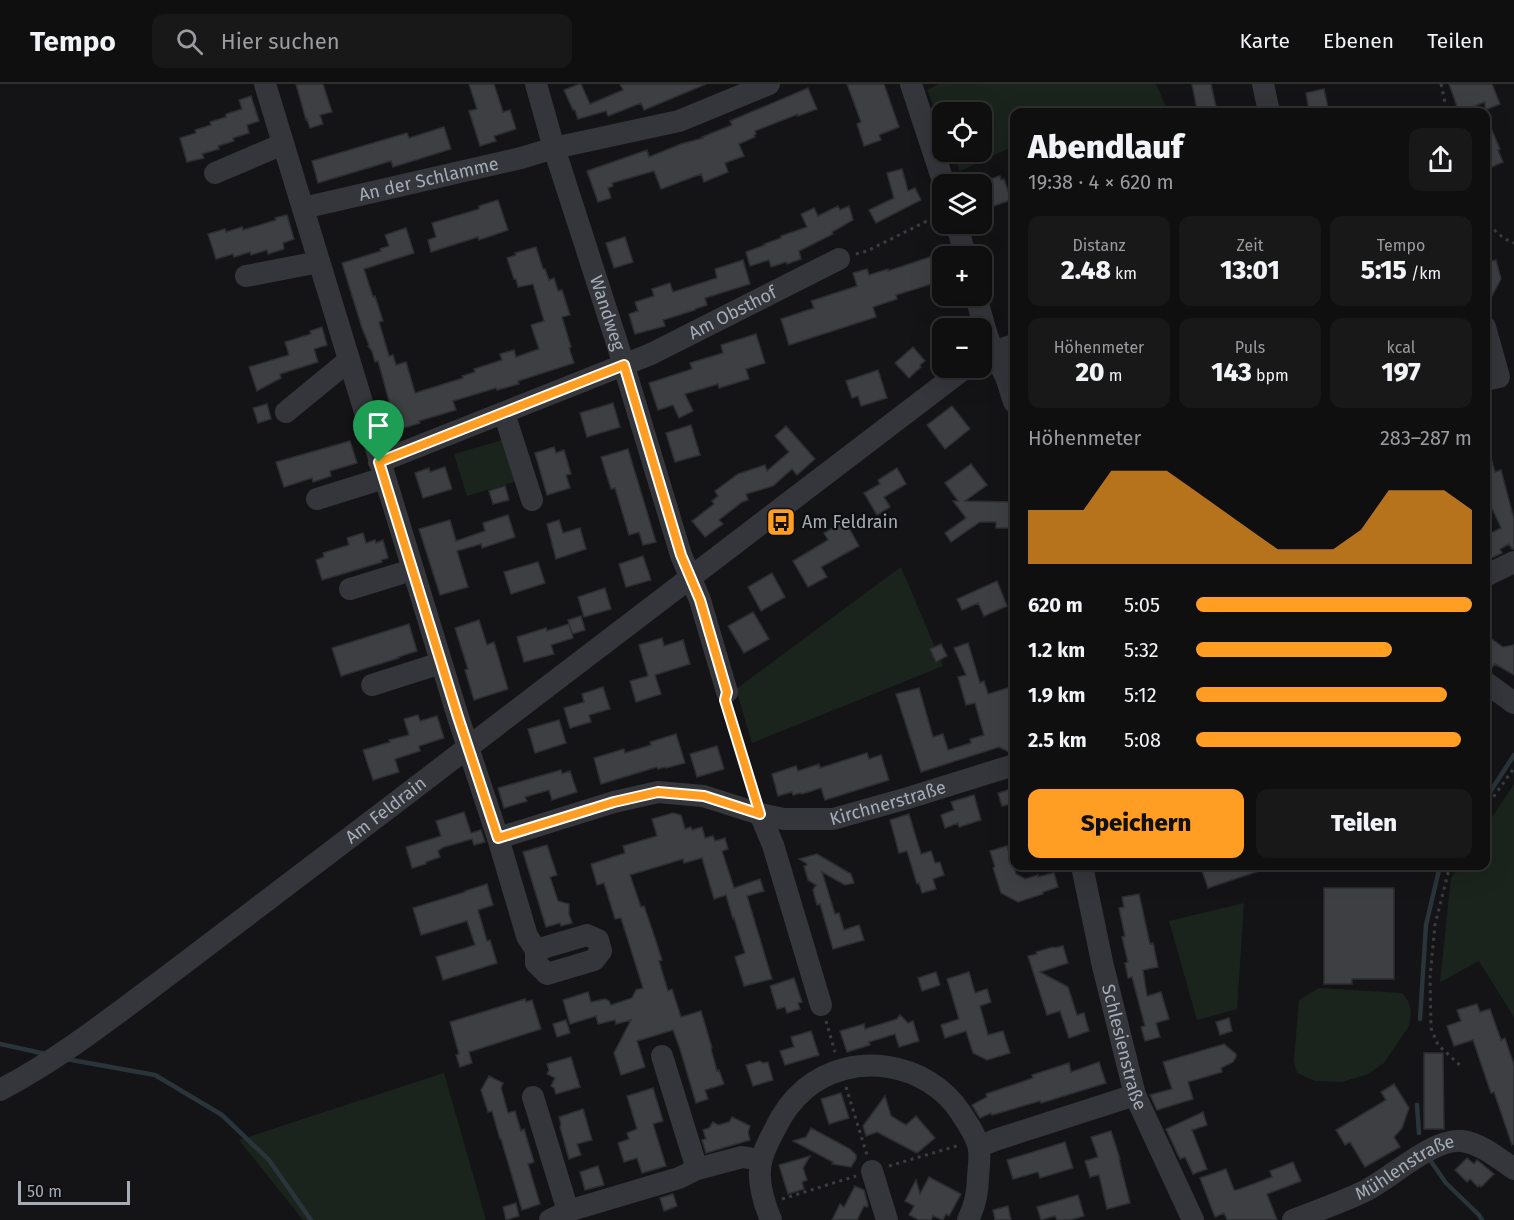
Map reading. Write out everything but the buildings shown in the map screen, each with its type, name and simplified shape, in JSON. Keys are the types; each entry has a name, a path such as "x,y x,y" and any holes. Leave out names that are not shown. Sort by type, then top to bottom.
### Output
{"street":[{"path":"265,84 441,663 527,936 536,950"},
{"name":"Wandweg","path":"536,84 681,555 700,600 727,692"},
{"name":"An der Schlamme","path":"303,208 522,158 554,148 679,121 769,84"},
{"path":"911,84 941,174"},
{"path":"1263,84 1268,108"},
{"path":"215,173 283,144"},
{"name":"Am Obsthof","path":"624,365 651,354 839,259"},
{"path":"246,276 319,262"},
{"path":"979,306 985,329 1010,390"},
{"path":"1490,345 1499,377 1490,379"},
{"path":"286,412 348,361"},
{"path":"317,499 504,413 624,365"},
{"name":"Am Feldrain","path":"0,1090 75,1045 952,378"},
{"path":"504,413 532,500"},
{"path":"1490,574 1514,562"},
{"path":"350,589 412,570"},
{"path":"372,685 441,663"},
{"path":"1490,686 1514,703"},
{"name":"Kirchnerstraße","path":"498,838 614,802 658,792 704,796 760,814 784,819 833,819 1010,766"},
{"path":"760,814 772,845 821,1005"},
{"name":"Schlesienstraße","path":"1083,870 1102,962 1135,1095 1193,1220"},
{"path":"662,1056 697,1169"},
{"path":"771,1220 762,1191 761,1160 790,1103 819,1079 840,1070 863,1066 884,1066 906,1070 933,1085 958,1108 969,1125 979,1147 978,1189 968,1220"},
{"path":"979,1147 1135,1095"},
{"path":"533,1097 559,1215 679,1178 697,1169 742,1157 761,1160"},
{"name":"Mühlenstraße","path":"1293,1220 1367,1190 1438,1145 1461,1141 1481,1147 1514,1169"},
{"path":"872,1171 887,1220"}],"path":[{"path":"1441,84 1446,108"},
{"path":"839,259 867,251 932,218"},
{"path":"1490,225 1506,240 1514,243"},
{"path":"727,692 725,700 760,814"},
{"path":"1490,802 1514,768"},
{"path":"1451,870 1435,926 1430,977 1431,1028 1437,1045 1462,1067"}],"shaded area":[{"path":"939,84 1156,84 1166,108 1010,108 1010,148 992,156 992,102 932,102 927,90"},
{"path":"956,162 979,162 960,171"},
{"path":"506,439 518,481 467,496 454,454"},
{"path":"901,567 943,666 752,743 736,689"},
{"path":"1514,784 1514,1017 1479,961 1440,982 1451,878 1457,870 1490,870 1490,820"},
{"path":"1244,903 1237,1009 1197,1020 1169,921"},
{"path":"1319,988 1402,993 1411,1010 1409,1026 1384,1063 1368,1074 1342,1082 1315,1081 1297,1073 1294,1061 1299,1000"},
{"path":"444,1073 486,1220 303,1220 239,1140"}],"waterway":[{"path":"1490,792 1514,755"},
{"path":"1420,1019 1426,925 1439,870"},
{"path":"0,1044 46,1054"},
{"path":"66,1059 155,1075 222,1115 269,1160 311,1220"},
{"path":"1417,1105 1419,1133"},
{"path":"1430,1160 1446,1183 1482,1220"}],"place":[{"name":"Am Feldrain","path":"781,522"}],"route":[{"path":"624,365 681,555 700,600 727,692 725,700 760,814 704,796 658,792 614,802 498,838 379,462 624,365"}]}
